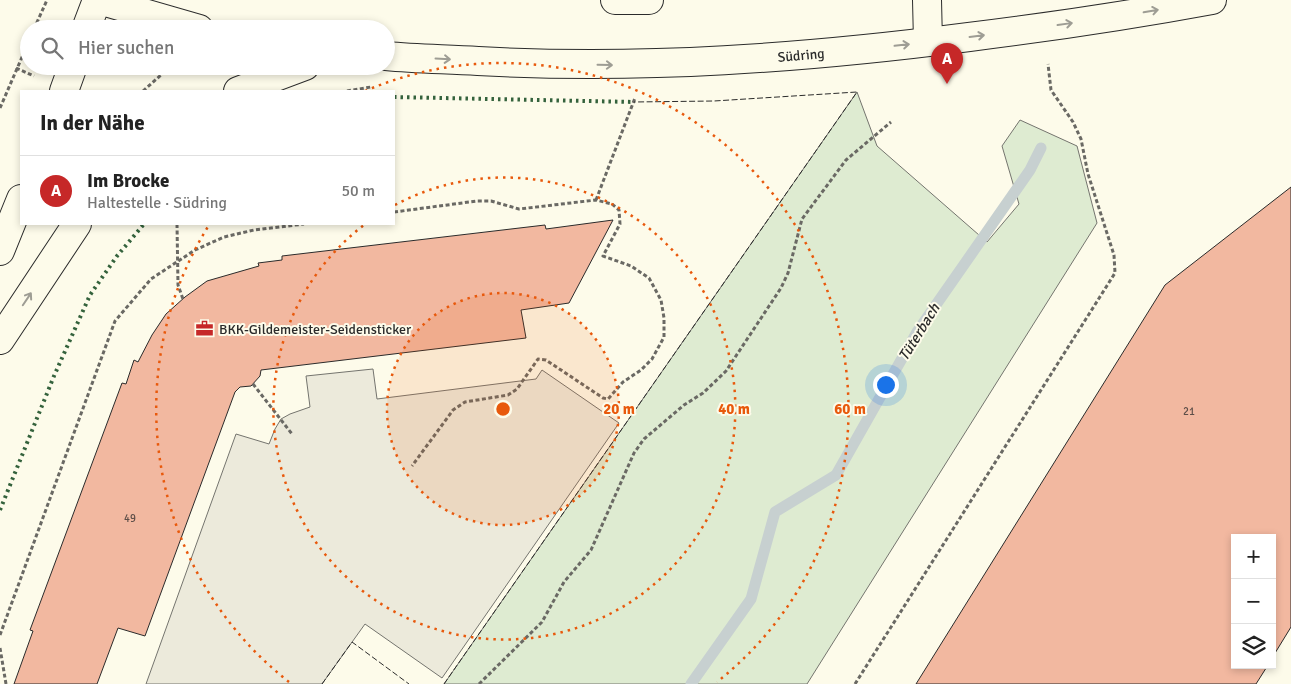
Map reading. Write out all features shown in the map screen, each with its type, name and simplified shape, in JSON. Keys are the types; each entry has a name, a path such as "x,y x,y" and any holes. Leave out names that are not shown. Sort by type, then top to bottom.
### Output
{"main road":[{"path":"90,20 98,0 168,20"},
{"path":"616,0 649,0"},
{"path":"927,0 928,42"},
{"name":"Südring","path":"395,56 512,63 638,64 714,62 795,56 928,42 1103,19 1212,0"},
{"path":"64,90 70,75"},
{"path":"241,90 281,75"},
{"path":"0,252 20,201"},
{"path":"0,340 76,225"}],"path":[{"path":"38,20 47,0"},
{"path":"0,108 20,62"},
{"path":"855,684 1115,273 1114,255 1088,174 1081,139 1069,115 1051,90 1048,64"},
{"path":"145,90 161,75"},
{"path":"596,200 638,92"},
{"path":"479,684 542,622 564,582 591,550 634,453 644,439 684,405 703,393 726,371 781,288 788,273 802,220 846,160 891,122"},
{"path":"395,212 477,200 491,201 519,209 596,200 612,204 619,210 620,224 603,256 631,266 649,278 660,300 664,318 664,337 652,359 641,370 622,382 608,399 602,398 546,360 538,359 517,389 508,395 465,402 453,410 412,466"},
{"path":"177,225 178,285 183,299"},
{"path":"0,635 115,321 151,280 195,250 224,237 254,230 296,225"},
{"path":"254,384 292,434"},
{"path":"0,648 6,684"}],"green space":[{"path":"857,92 877,146 987,242 1019,204 1002,146 1020,120 1077,146 1097,223 807,684 444,684"}],"shaded area":[{"path":"373,369 377,399 536,379 542,370 619,423 442,678 365,624 322,684 146,684 236,434 269,444 281,419 310,407 306,376"}],"building":[{"path":"1291,187 1291,627 1276,651 1276,534 1231,534 1231,669 1265,669 1256,684 916,684 1165,285"},
{"path":"613,220 569,303 521,310 526,338 261,370 260,376 251,386 240,387 235,392 145,636 118,628 97,684 14,684 33,631 30,630 122,383 126,384 134,360 138,362 152,335 166,314 185,297 207,281 259,266 258,263 282,260 282,256 545,225 546,229"}],"waterway":[{"name":"Tüterbach","path":"691,684 751,599 775,512 836,475 917,332 1030,170 1041,148"}],"hedge":[{"path":"395,97 634,102"},
{"path":"0,510 54,376 90,295 117,256 143,225"}],"fence":[{"path":"444,684 857,92 714,101 634,102"},
{"path":"322,684 352,642 409,684"}],"place":[{"name":"Im Brocke","path":"947,84"},
{"name":"BKK-Gildemeister-Seidensticker","path":"205,329"}]}
